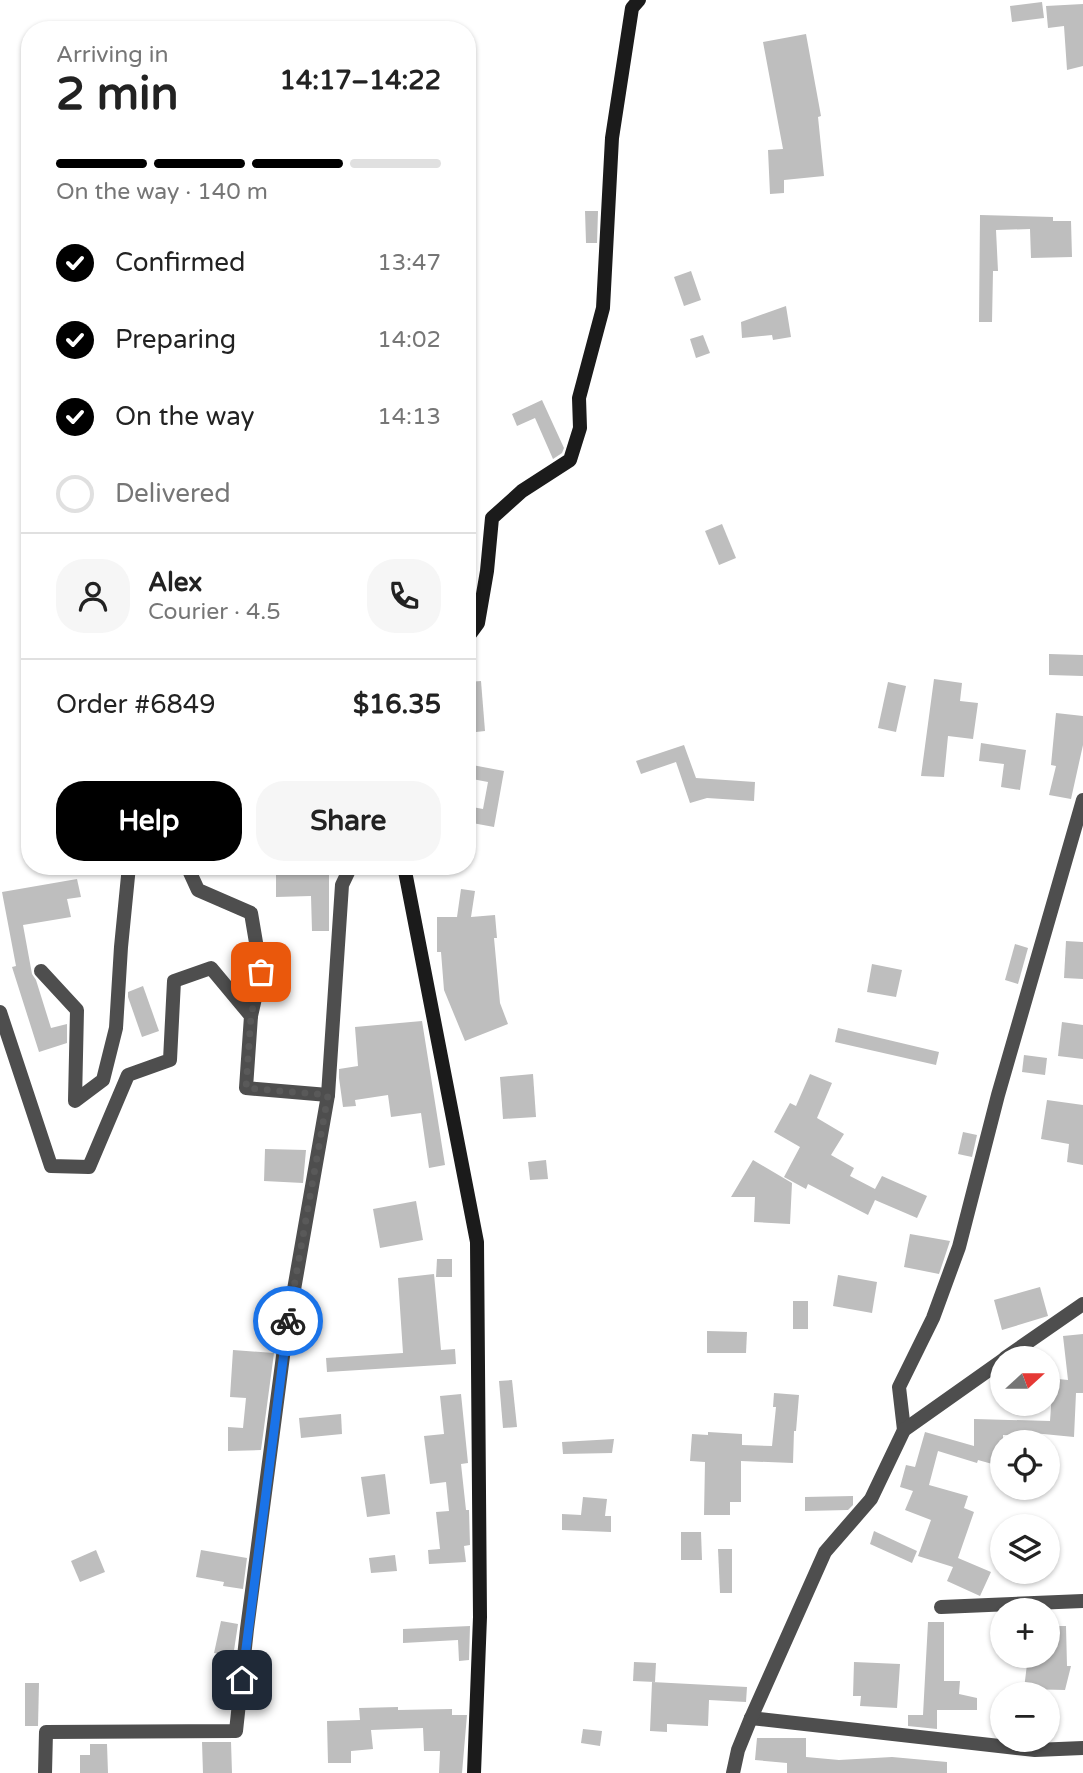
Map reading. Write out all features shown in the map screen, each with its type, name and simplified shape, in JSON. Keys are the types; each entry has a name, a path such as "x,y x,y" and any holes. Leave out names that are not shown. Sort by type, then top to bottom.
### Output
{"street":[{"path":"476,626 487,571 492,517 522,491 570,460 580,428 579,398 603,308 612,138 632,9 639,0"},
{"path":"904,1430 899,1387 933,1318 959,1247 998,1095 1083,800"},
{"path":"41,971 77,1010 75,1101 103,1080 116,1028 128,875"},
{"path":"191,875 198,890 251,913 261,972 251,1016 246,1088 328,1095"},
{"path":"45,1773 46,1732 236,1731 285,1340 328,1095 342,885 347,875"},
{"path":"406,875 477,1242 480,1617 474,1773"},
{"path":"0,1012 51,1166 76,1167 89,1167 128,1075 170,1060 174,981 211,968 251,1016"},
{"path":"1023,1346 1083,1304"},
{"path":"733,1773 738,1750 751,1718 825,1552 871,1499 904,1430 990,1369"},
{"path":"941,1607 1083,1601"},
{"path":"751,1718 1035,1750 1083,1748"}],"building":[{"path":"1042,2 1044,18 1012,22 1010,6"},
{"path":"1083,4 1083,66 1067,70 1064,26 1048,28 1046,6"},
{"path":"806,34 821,116 818,117 824,176 784,180 784,193 770,194 768,150 783,149 763,42"},
{"path":"585,211 598,211 597,243 586,243"},
{"path":"980,215 1053,217 1053,221 1071,221 1072,257 1031,258 1030,229 996,230 998,271 993,271 992,322 979,322"},
{"path":"691,271 701,300 684,306 674,277"},
{"path":"786,306 791,337 773,340 772,335 742,338 741,322"},
{"path":"703,335 710,353 696,358 690,339"},
{"path":"542,400 564,448 562,453 553,459 535,418 517,426 512,414"},
{"path":"722,524 736,558 719,565 705,531"},
{"path":"1049,654 1083,655 1083,676 1049,675"},
{"path":"934,679 962,683 960,701 978,703 973,739 948,736 944,777 921,776"},
{"path":"476,681 481,681 485,731 476,732"},
{"path":"888,682 906,686 896,732 878,728"},
{"path":"1056,713 1083,716 1083,745 1071,799 1049,795 1056,766 1051,765"},
{"path":"981,743 1026,750 1020,790 1001,787 1004,764 979,761"},
{"path":"684,745 696,778 755,782 754,801 707,798 690,803 676,762 641,774 636,761"},
{"path":"476,766 504,771 494,827 476,824 476,808 483,809 488,782 476,780"},
{"path":"276,875 329,875 329,931 312,931 311,896 276,897"},
{"path":"77,879 81,897 67,899 71,917 23,925 32,974 51,1028 67,1024 67,1043 39,1052 12,967 16,966 2,892"},
{"path":"461,889 475,891 471,917 495,915 497,938 494,938 500,1003 508,1024 465,1041 444,990 441,952 437,952 437,917 457,917"},
{"path":"1066,941 1083,942 1083,979 1064,978"},
{"path":"1015,944 1028,948 1018,984 1005,980"},
{"path":"872,964 902,970 896,997 867,992"},
{"path":"143,986 159,1031 142,1037 128,992"},
{"path":"422,1021 445,1165 429,1168 421,1113 391,1117 388,1095 355,1100 356,1106 343,1107 339,1078 339,1069 358,1066 355,1027"},
{"path":"1062,1022 1083,1025 1083,1059 1058,1056"},
{"path":"838,1028 939,1052 936,1065 835,1042"},
{"path":"1024,1055 1047,1058 1045,1075 1022,1072"},
{"path":"533,1074 536,1117 503,1119 500,1077"},
{"path":"810,1074 832,1083 817,1118 844,1134 831,1155 854,1168 850,1176 875,1189 882,1176 927,1196 917,1218 875,1200 868,1215 808,1184 806,1189 784,1177 800,1147 774,1132 790,1103 796,1106"},
{"path":"1047,1100 1083,1105 1083,1165 1067,1162 1069,1144 1041,1139"},
{"path":"963,1132 977,1135 972,1157 958,1154"},
{"path":"265,1149 306,1150 303,1183 264,1181"},
{"path":"546,1160 548,1179 530,1180 528,1162"},
{"path":"753,1160 792,1183 790,1224 754,1222 755,1197 731,1197"},
{"path":"416,1201 423,1240 380,1248 373,1209"},
{"path":"910,1234 950,1241 939,1274 904,1267"},
{"path":"437,1259 452,1259 452,1277 436,1277"},
{"path":"434,1274 441,1350 455,1349 456,1364 327,1372 326,1358 403,1353 398,1278"},
{"path":"838,1275 877,1282 872,1313 833,1306"},
{"path":"1040,1287 1048,1316 1002,1330 994,1300"},
{"path":"793,1301 808,1301 808,1329 793,1329"},
{"path":"707,1331 747,1332 746,1353 707,1353"},
{"path":"1083,1334 1083,1393 1076,1393 1074,1437 1060,1436 1060,1430 990,1430 990,1463 978,1460 977,1463 938,1451 929,1485 968,1496 964,1508 974,1512 958,1558 990,1572 980,1596 947,1581 953,1567 918,1556 931,1520 905,1510 913,1491 900,1487 906,1465 915,1467 925,1432 974,1446 974,1419 1050,1421 1050,1416 1060,1416 1060,1379 1068,1380 1063,1336"},
{"path":"233,1350 274,1353 261,1450 228,1451 228,1427 243,1428 246,1398 230,1397"},
{"path":"512,1380 517,1427 503,1428 499,1381"},
{"path":"774,1393 799,1395 793,1463 741,1461 741,1502 730,1502 730,1515 704,1515 705,1462 690,1461 692,1434 742,1434 742,1445 772,1446 776,1407 773,1407"},
{"path":"461,1394 468,1463 461,1464 466,1510 469,1510 470,1545 464,1546 466,1562 429,1564 428,1550 440,1549 436,1512 449,1511 446,1482 430,1484 424,1436 444,1434 440,1396"},
{"path":"341,1414 342,1434 301,1438 299,1418"},
{"path":"614,1439 612,1453 563,1454 562,1442"},
{"path":"385,1474 390,1514 367,1517 361,1477"},
{"path":"853,1496 853,1505 848,1510 805,1511 805,1497"},
{"path":"583,1497 607,1499 605,1516 611,1516 611,1532 562,1530 562,1514 581,1515"},
{"path":"874,1531 917,1551 912,1563 870,1544"},
{"path":"681,1532 701,1532 702,1560 681,1560"},
{"path":"718,1549 732,1549 732,1593 720,1593"},
{"path":"96,1550 105,1572 80,1582 71,1561"},
{"path":"201,1550 247,1558 243,1589 196,1577"},
{"path":"395,1555 397,1571 371,1573 369,1558"},
{"path":"221,1621 238,1624 233,1657 214,1653"},
{"path":"928,1622 944,1622 944,1681 960,1681 959,1694 977,1698 977,1710 937,1710 937,1729 908,1726 908,1715 923,1715"},
{"path":"470,1626 469,1660 459,1661 458,1640 403,1643 403,1629"},
{"path":"1060,1626 1066,1626 1067,1666 1071,1666 1065,1690 1060,1690 1060,1682 1025,1682 1027,1668 1060,1668"},
{"path":"634,1662 656,1663 655,1682 633,1681"},
{"path":"854,1662 900,1664 897,1708 860,1706 861,1696 853,1696"},
{"path":"652,1682 747,1687 746,1702 709,1700 708,1726 667,1724 667,1732 650,1731"},
{"path":"25,1683 39,1683 38,1726 25,1726"},
{"path":"398,1707 398,1710 452,1709 452,1715 467,1715 462,1773 439,1773 440,1751 424,1751 423,1728 371,1730 373,1749 351,1751 351,1763 328,1763 327,1721 360,1720 359,1708"},
{"path":"583,1729 602,1731 600,1746 581,1743"},
{"path":"757,1738 806,1738 806,1757 839,1760 892,1757 947,1762 947,1773 787,1773 787,1763 755,1760"},
{"path":"202,1742 231,1742 232,1773 203,1773"},
{"path":"90,1744 107,1744 108,1773 80,1773 80,1755 90,1755"}],"way so far":[{"path":"261,972 251,1016 246,1088 328,1095 288,1321"}],"route":[{"path":"242,1680 288,1321"}]}
